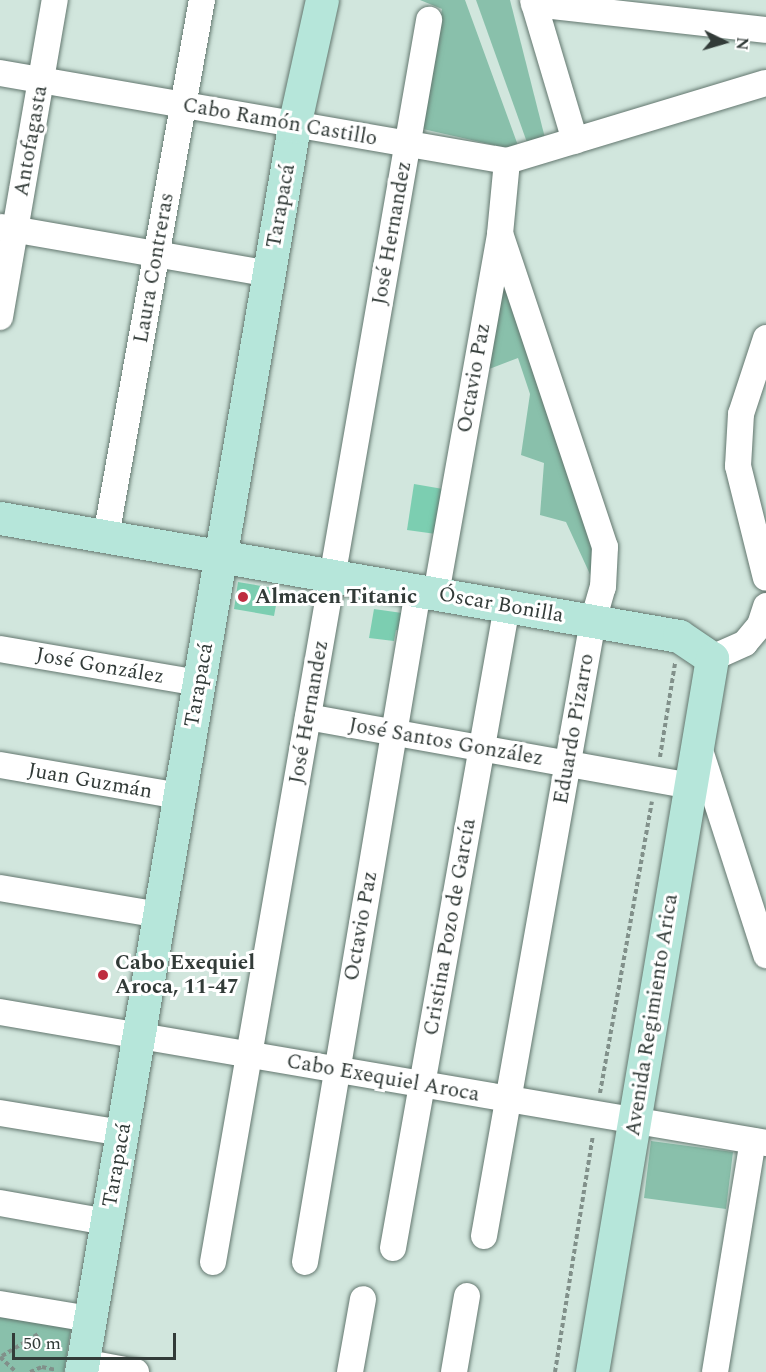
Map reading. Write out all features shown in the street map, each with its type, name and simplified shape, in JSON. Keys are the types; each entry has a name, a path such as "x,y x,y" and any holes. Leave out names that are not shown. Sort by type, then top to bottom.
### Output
{"street":[{"name":"Antofagasta","path":"0,317 8,228 41,80 55,0"},
{"name":"Laura Contreras","path":"106,536 202,0"},
{"name":"Tarapacá","path":"76,1368 90,1318 107,1222 294,126 322,0"},
{"path":"575,141 533,2 766,30"},
{"name":"José Hernandez","path":"213,1262 429,20"},
{"name":"Cabo Ramón Castillo","path":"0,73 294,126 507,161 766,83"},
{"name":"Octavio Paz","path":"305,1262 394,733 427,592 500,234 507,161"},
{"path":"8,228 269,274"},
{"name":"Eduardo Pizarro","path":"484,1236 593,621 603,586 605,547 500,234"},
{"path":"766,338 746,393 738,448 741,492 766,578"},
{"name":"Óscar Bonilla","path":"0,518 679,636 712,658"},
{"name":"Cristina Pozo de García","path":"393,1248 507,606"},
{"path":"712,658 744,643 760,625 766,606"},
{"name":"José González","path":"0,649 199,683"},
{"name":"Avenida Regimiento Arica","path":"592,1372 712,658"},
{"name":"José Santos González","path":"308,717 691,786"},
{"path":"698,742 766,955"},
{"name":"Juan Guzmán","path":"0,765 180,796"},
{"path":"0,888 159,915"},
{"name":"Cabo Exequiel Aroca","path":"0,1012 760,1142"},
{"path":"0,1113 122,1134"},
{"path":"715,1372 760,1142"},
{"path":"0,1203 107,1222"},
{"path":"454,1372 467,1296"},
{"path":"350,1372 363,1299"},
{"path":"0,1304 90,1318"},
{"path":"76,1368 136,1372"}],"path":[{"path":"555,1372 596,1114 656,780 679,636"},
{"path":"16,1372 1,1356 42,1331"},
{"path":"30,1372 42,1367 76,1368"}],"green space":[{"path":"420,0 465,0 520,151 423,129 442,9"},
{"path":"476,0 510,0 545,138 529,148"},
{"path":"502,268 600,549 594,583 566,522 540,515 544,463 521,455 530,394 518,358 484,371"},
{"path":"651,1141 733,1152 726,1209 644,1198"},
{"path":"0,1317 71,1328 64,1372 0,1372"}],"building":[{"path":"414,484 443,489 436,534 407,530"},
{"path":"238,582 279,589 274,616 234,609"},
{"path":"374,609 409,614 406,632 396,630 394,641 369,638"}],"place":[{"name":"Almacen Titanic","path":"243,597"},
{"name":"Cabo Exequiel Aroca, 11-47","path":"103,975"}]}
